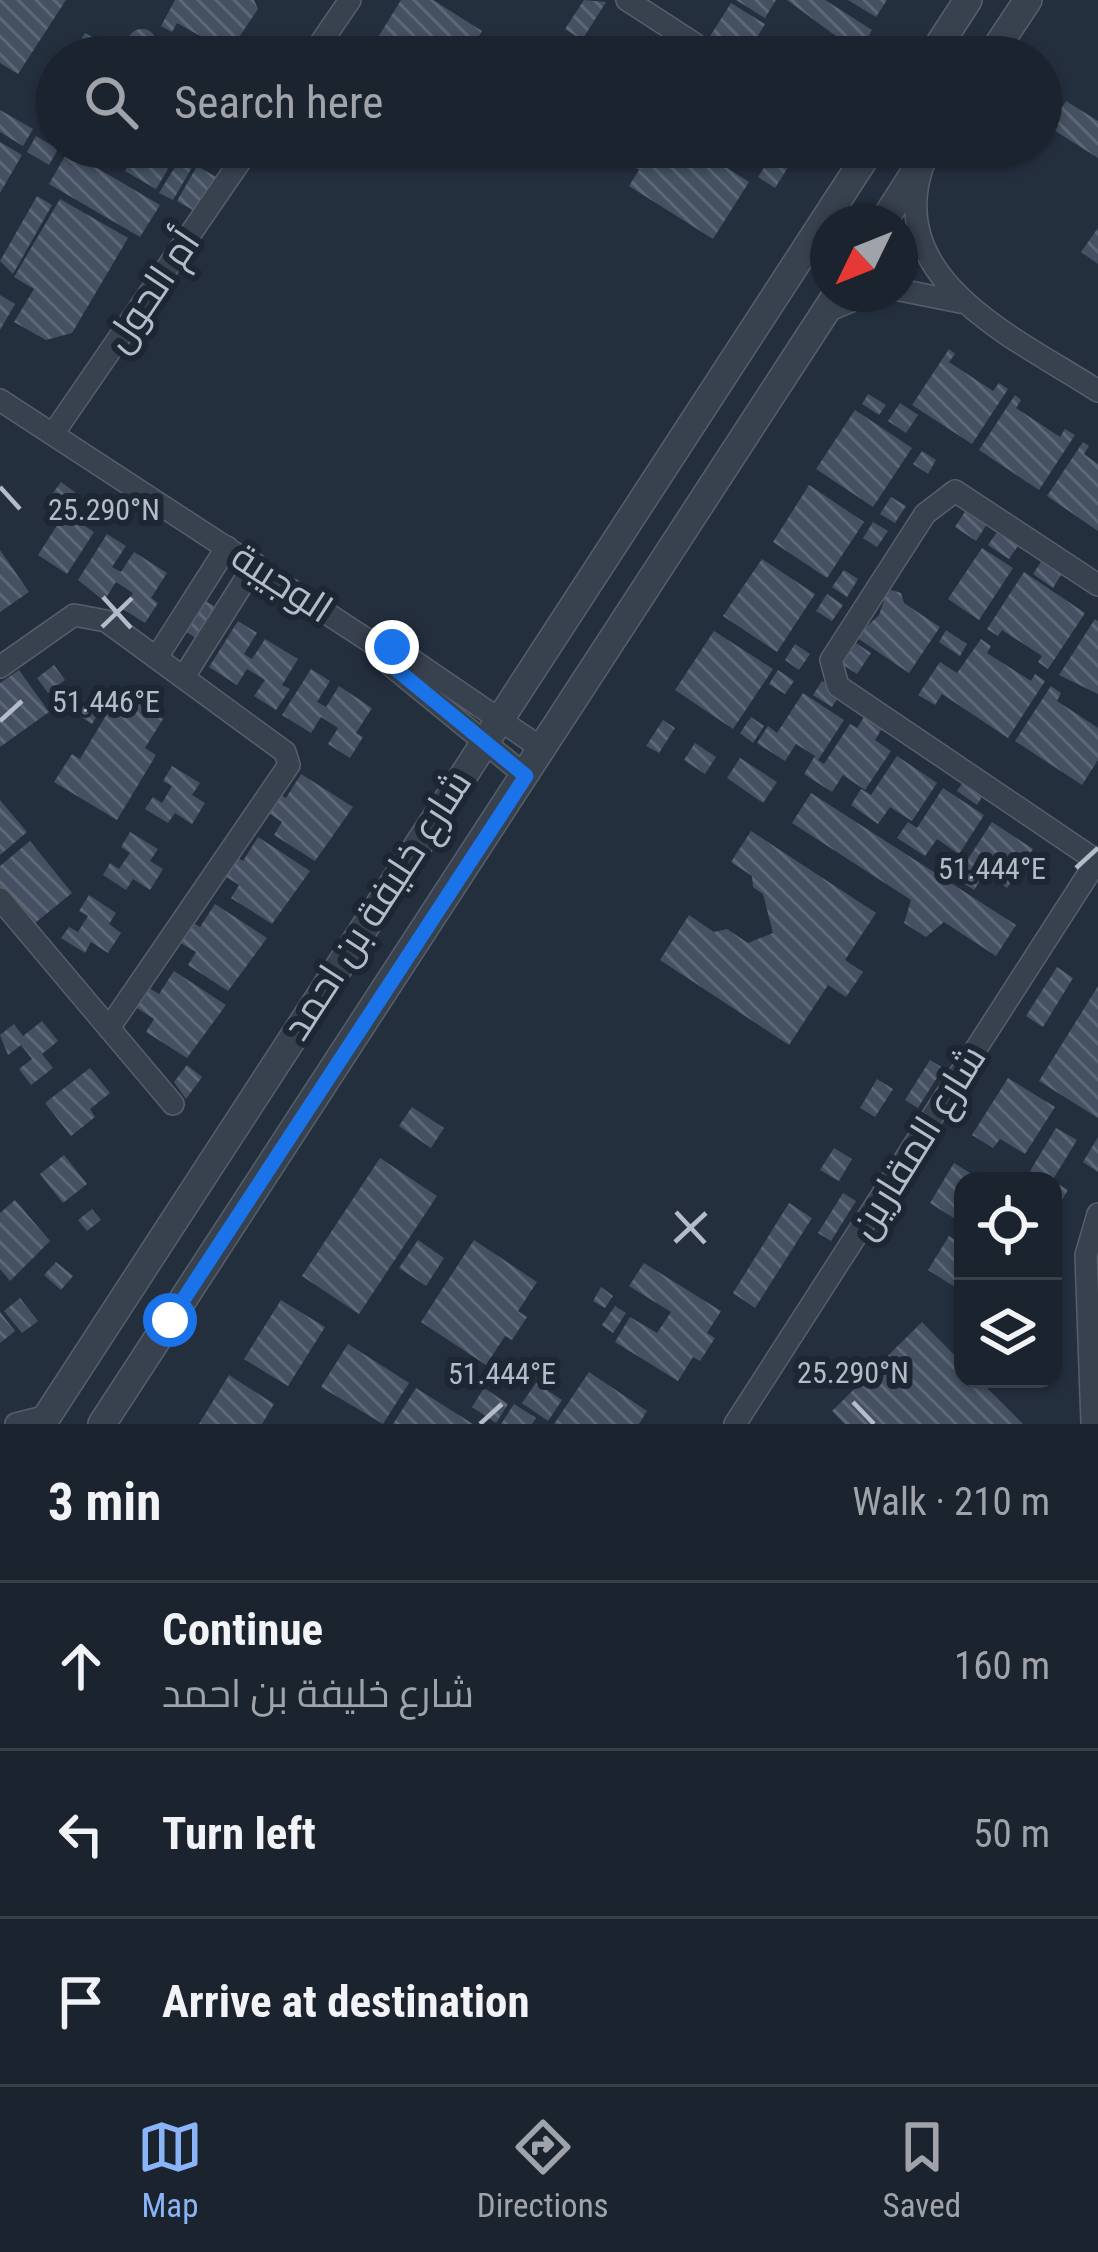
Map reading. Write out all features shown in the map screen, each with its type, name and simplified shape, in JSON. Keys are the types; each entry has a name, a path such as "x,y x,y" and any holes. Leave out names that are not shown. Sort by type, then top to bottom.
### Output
{"street":[{"path":"325,36 350,0"},
{"path":"627,0 674,36"},
{"path":"945,36 968,0"},
{"path":"1004,36 1028,0"},
{"name":"أم الحول","path":"53,434 236,168"},
{"name":"شارع خليفة بن احمد","path":"45,1420 858,168"},
{"path":"894,204 918,168"},
{"path":"922,168 916,186 920,236 942,281 967,304 1098,391"},
{"path":"918,294 967,304"},
{"name":"شارع خليفة بن احمد","path":"102,1424 825,312"},
{"name":"الوجيبة","path":"0,400 383,650"},
{"path":"1097,860 838,686 831,660 925,514 955,491 1098,585"},
{"path":"157,657 227,547"},
{"path":"185,675 255,564"},
{"path":"0,667 74,615 106,621 276,740 289,765 109,1028"},
{"path":"526,776 385,660 383,650 392,647 544,750"},
{"name":"شارع المقارين","path":"735,1424 1097,860"},
{"path":"0,899 173,1104"},
{"path":"1092,1424 1092,1255 1098,1214"},
{"path":"16,1424 45,1420"}],"building":[{"path":"0,0 66,0 43,36 36,36 36,46 18,74 0,63"},
{"path":"175,0 254,0 258,9 240,36 200,36 177,23 172,32 161,26"},
{"path":"401,0 433,0 482,31 479,36 379,36"},
{"path":"584,0 606,2 585,36 565,29"},
{"path":"736,0 776,0 765,18"},
{"path":"787,0 825,0 872,30 869,36 836,36"},
{"path":"848,0 887,0 876,17"},
{"path":"731,3 765,24 758,36 710,36"},
{"path":"142,29 155,36 129,36"},
{"path":"1066,101 1098,121 1098,158 1062,135"},
{"path":"0,110 33,129 23,146 0,132"},
{"path":"36,136 36,157 27,152"},
{"path":"0,142 22,155 0,193"},
{"path":"58,168 97,168 160,205 140,237 49,184"},
{"path":"127,168 168,169 156,189"},
{"path":"174,168 192,168 173,200 159,193"},
{"path":"196,168 218,178 198,213 177,201"},
{"path":"640,168 727,168 749,182 713,239 629,186"},
{"path":"764,168 788,168 775,188 758,177"},
{"path":"37,196 52,205 13,274 0,261"},
{"path":"60,199 128,238 72,333 46,340 14,322 34,289 14,277"},
{"path":"1098,228 1098,264 1081,252"},
{"path":"0,295 15,304 0,330"},
{"path":"949,349 955,354 949,362 993,391 999,383 1008,389 972,444 912,405"},
{"path":"868,394 886,405 879,415 862,404"},
{"path":"1015,395 1021,400 1016,408 1060,437 1065,429 1075,435 1039,490 979,450"},
{"path":"900,403 918,415 906,433 888,421"},
{"path":"855,410 912,448 873,507 816,469"},
{"path":"1083,442 1089,446 1084,454 1098,464 1098,531 1047,496"},
{"path":"922,451 936,460 928,474 913,464"},
{"path":"61,482 76,493 63,511 48,500"},
{"path":"809,485 864,522 827,578 773,542"},
{"path":"891,497 906,506 895,523 880,514"},
{"path":"966,510 987,524 976,541 955,527"},
{"path":"65,513 94,532 67,574 38,555"},
{"path":"873,522 888,531 877,547 863,538"},
{"path":"997,532 1018,546 1009,559 988,545"},
{"path":"107,534 126,546 112,567 121,572 134,552 167,573 151,598 158,603 145,623 123,609 133,593 116,582 104,601 78,580"},
{"path":"982,548 1013,568 979,620 948,599"},
{"path":"0,550 29,592 0,612"},
{"path":"762,559 815,594 777,652 723,616"},
{"path":"1043,559 1063,572 1053,588 1033,574"},
{"path":"844,570 858,579 847,597 832,587"},
{"path":"1024,572 1085,613 1048,669 1038,662 1042,656 1002,630 998,636 987,629"},
{"path":"888,589 901,593 904,603 940,627 909,673 856,637 879,615"},
{"path":"827,594 843,605 832,621 816,611"},
{"path":"202,599 219,609 199,640 183,630"},
{"path":"1095,619 1098,621 1098,694 1059,675"},
{"path":"238,621 257,633 244,654 252,659 265,639 298,659 282,685 290,689 276,710 254,696 265,680 247,669 237,685 209,667"},
{"path":"946,630 967,644 960,656 939,642"},
{"path":"714,631 773,669 733,729 675,690"},
{"path":"981,639 991,646 987,653 1031,681 1035,674 1045,681 1008,738 942,694 935,705 918,695 940,662 957,673"},
{"path":"856,643 871,653 857,674 842,664"},
{"path":"795,644 810,654 799,670 785,660"},
{"path":"54,665 65,680 48,693 37,678"},
{"path":"311,669 330,681 317,702 326,707 339,686 372,708 356,733 363,737 350,758 328,744 338,728 321,717 311,733 282,715"},
{"path":"19,670 49,712 0,747 0,683"},
{"path":"778,670 794,681 785,694 769,684"},
{"path":"822,681 841,693 832,707 813,695"},
{"path":"1051,686 1061,693 1057,701 1098,728 1098,760 1082,785 1015,741"},
{"path":"120,692 163,719 145,748 156,755 117,820 54,782 72,754 80,759"},
{"path":"91,693 106,701 92,724 78,715"},
{"path":"803,693 844,720 818,760 824,764 850,724 857,728 866,714 884,725 875,740 891,751 865,790 843,775 832,792 804,774 815,756 796,744 785,761 757,743 768,726 777,733"},
{"path":"751,717 764,726 753,743 740,733"},
{"path":"663,720 675,728 659,753 646,746"},
{"path":"695,743 716,757 705,774 684,760"},
{"path":"897,756 937,783 912,821 890,807 878,824 851,805 861,789 871,795"},
{"path":"740,758 777,782 763,803 727,778"},
{"path":"172,766 200,783 192,795 205,803 192,824 175,813 168,823 145,809 153,797 162,803 172,786 163,781"},
{"path":"301,774 353,807 315,861 274,835 282,822 266,811 278,793 286,798"},
{"path":"965,779 985,792 977,805 957,791"},
{"path":"943,788 984,815 959,854 937,839 925,856 897,838 908,822 917,828"},
{"path":"811,793 1016,925 996,956 944,922 926,937 904,923 911,900 792,823"},
{"path":"0,800 27,832 0,855"},
{"path":"992,822 1033,849 1007,888 985,873 974,890 946,872 956,856 966,862"},
{"path":"751,831 876,913 845,960 863,972 846,997 828,985 789,1045 660,960 689,915 714,932 727,929 748,943 773,933 763,894 753,887 752,876 731,862"},
{"path":"130,832 158,849 150,861 163,869 150,890 133,879 126,890 103,875 110,863 119,869 130,853 121,847"},
{"path":"258,837 310,871 272,924 231,898 239,885 225,876 237,857 243,861"},
{"path":"30,841 72,893 30,927 0,889 0,866"},
{"path":"89,895 116,913 109,924 121,933 108,953 91,942 85,953 61,938 69,927 78,932 88,916 79,911"},
{"path":"215,904 267,938 228,991 188,965 196,952 177,941 190,921 200,927"},
{"path":"1057,967 1073,978 1043,1027 1026,1016"},
{"path":"174,971 226,1005 187,1058 146,1032 154,1019 137,1008 149,988 159,994"},
{"path":"1098,986 1098,1118 1039,1081"},
{"path":"42,1021 58,1041 42,1054 53,1068 31,1085 19,1069 32,1059 21,1045 8,1055 0,1035 14,1024 23,1036"},
{"path":"930,1060 943,1068 918,1108 905,1100"},
{"path":"187,1065 202,1077 186,1099 174,1082"},
{"path":"90,1068 110,1093 90,1109 95,1117 71,1136 45,1103"},
{"path":"1008,1078 1055,1107 1025,1154 1000,1139 993,1148 972,1135"},
{"path":"877,1079 893,1089 875,1117 860,1108"},
{"path":"412,1107 444,1128 431,1148 399,1126"},
{"path":"1056,1128 1077,1140 1057,1172 1030,1171"},
{"path":"1098,1137 1098,1172 1083,1162"},
{"path":"834,1148 852,1159 839,1181 820,1170"},
{"path":"64,1155 87,1184 63,1203 40,1174"},
{"path":"380,1158 437,1196 359,1314 302,1276"},
{"path":"954,1163 968,1172 954,1172 954,1218 930,1203"},
{"path":"843,1193 856,1201 831,1241 818,1233"},
{"path":"15,1200 50,1241 10,1281 0,1269 0,1213"},
{"path":"789,1203 812,1218 755,1308 733,1293"},
{"path":"92,1209 101,1220 87,1231 78,1220"},
{"path":"949,1236 954,1239 954,1286 928,1270"},
{"path":"418,1240 444,1258 426,1286 399,1268"},
{"path":"474,1240 537,1282 518,1311 527,1317 512,1340 505,1336 486,1365 421,1322"},
{"path":"56,1262 73,1276 61,1290 44,1275"},
{"path":"644,1263 721,1311 707,1333 715,1338 700,1361 693,1357 678,1381 615,1342 630,1317 657,1333 671,1312 629,1286"},
{"path":"601,1287 613,1296 605,1308 593,1301"},
{"path":"20,1298 38,1321 22,1333 4,1311"},
{"path":"281,1300 325,1327 288,1386 244,1359"},
{"path":"615,1306 626,1313 613,1333 602,1325"},
{"path":"0,1312 15,1331 0,1343"},
{"path":"922,1322 954,1355 954,1388 987,1388 1023,1424 845,1424 832,1411"},
{"path":"348,1344 409,1383 383,1424 321,1387"},
{"path":"589,1372 647,1411 639,1424 554,1424"},
{"path":"229,1375 274,1404 262,1424 199,1424"},
{"path":"536,1383 562,1400 548,1421 522,1403"},
{"path":"416,1388 473,1424 393,1424"},
{"path":"484,1388 508,1404 496,1423 472,1407"},
{"path":"514,1404 536,1418 532,1424 501,1424"}],"route":[{"path":"170,1320 526,776 385,660 383,650 392,647"}]}
